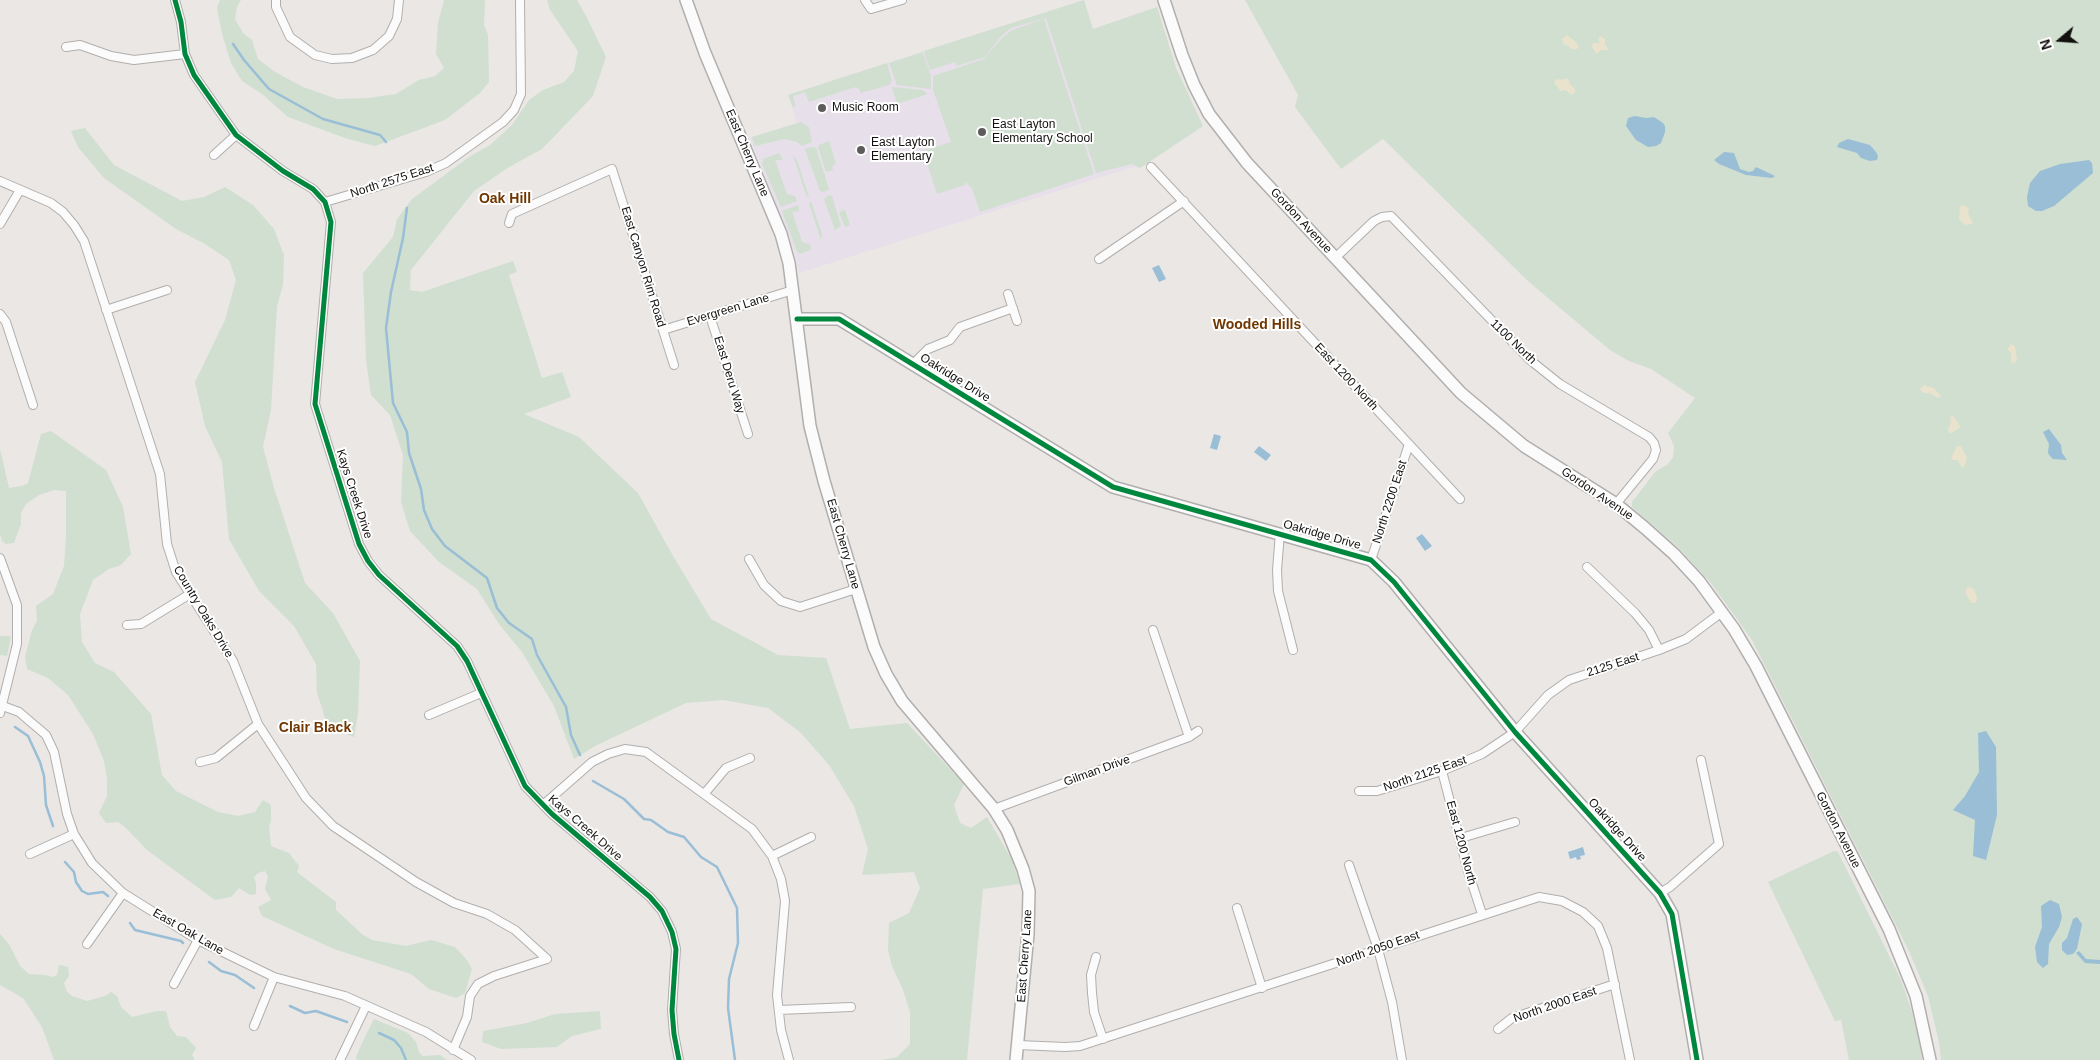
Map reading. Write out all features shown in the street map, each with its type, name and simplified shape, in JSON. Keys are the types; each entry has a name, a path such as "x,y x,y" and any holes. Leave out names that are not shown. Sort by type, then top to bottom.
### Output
{"street":[{"path":"175,0 181,22 185,54 194,75 236,134 283,171 313,188 325,202"},
{"path":"276,0 276,7 290,37 315,55 332,59 352,58 372,50 389,36 397,19 399,1"},
{"name":"North 2575 East","path":"325,202 426,172 446,163 503,122 514,110 521,94 520,0"},
{"name":"East Cherry Lane","path":"686,0 705,53 781,234 789,263 810,426 874,647 886,674 902,701 994,809 1017,851 1028,892 1028,934 1016,1060"},
{"path":"865,0 871,9 902,0"},
{"name":"Gordon Avenue","path":"1164,0 1194,85 1209,114 1247,164 1443,374 1481,412 1532,451 1616,504 1674,554 1699,581 1722,612 1756,666 1889,929 1916,996 1930,1060"},
{"path":"66,47 80,45 111,56 134,60 185,54"},
{"path":"214,155 236,134"},
{"name":"East 1200 North","path":"1151,167 1460,499"},
{"name":"East Canyon Rim Road","path":"509,223 512,214 612,169 674,365"},
{"name":"Country Oaks Drive","path":"0,180 51,202 74,224 84,241 160,474 167,544 176,572 233,661 258,724 306,798 332,826 416,882 454,903 487,914 515,930 546,959 494,976 478,984 470,996 467,1017 453,1050"},
{"path":"0,224 20,190"},
{"name":"Kays Creek Drive","path":"325,202 331,222 315,404 359,544 379,575 457,646 467,661 525,786 543,805 650,897 662,912 672,932 676,949 672,1010 679,1060"},
{"path":"1099,259 1184,202"},
{"name":"1100 North","path":"1335,258 1374,221 1382,217 1391,216 1530,360 1560,384 1649,437 1654,443 1656,450 1653,459 1616,504"},
{"path":"106,310 167,290"},
{"name":"Evergreen Lane","path":"662,330 793,290"},
{"path":"1008,294 1017,321"},
{"path":"913,364 928,349 950,340 960,327 1013,308"},
{"path":"0,314 6,322 33,405"},
{"name":"East Deru Way","path":"710,316 748,434"},
{"name":"Oakridge Drive","path":"797,319 839,319 1113,487 1371,560 1394,582 1514,732 1660,893 1672,914 1697,1060"},
{"name":"North 2200 East","path":"1371,560 1408,444"},
{"path":"1280,533 1277,570 1278,591 1293,650"},
{"path":"0,558 16,605 17,644 1,708"},
{"path":"749,558 764,585 781,601 800,607 856,589"},
{"path":"1586,567 1635,613 1649,630 1659,650"},
{"path":"127,625 141,624 190,594"},
{"name":"2125 East","path":"1514,732 1548,695 1569,680 1686,639 1722,612"},
{"path":"1153,630 1189,737"},
{"path":"430,715 481,693"},
{"name":"East Oak Lane","path":"1,708 19,712 46,735 54,752 67,814 74,834 92,863 123,893 198,940 274,977 345,996 426,1032 471,1060"},
{"path":"200,762 216,758 258,724"},
{"name":"Gilman Drive","path":"994,809 1189,737 1198,731"},
{"name":"North 2125 East","path":"1359,791 1377,791 1442,771 1482,754 1514,732"},
{"path":"543,805 592,762 608,754 625,749 646,752 705,793 752,829 772,856 781,879 785,901 777,995 789,1060"},
{"path":"705,793 726,768 750,758"},
{"path":"1660,893 1670,887 1719,844 1701,760"},
{"name":"East 1200 North","path":"1442,771 1461,838 1468,871 1482,914"},
{"path":"1461,838 1515,822"},
{"path":"30,854 74,834"},
{"path":"772,856 811,837"},
{"path":"1349,865 1378,949 1392,1002 1402,1060"},
{"path":"87,944 123,893"},
{"name":"North 2050 East","path":"1018,1045 1080,1046 1539,897 1562,901 1583,912 1598,926 1607,948 1630,1060"},
{"path":"1237,908 1262,988"},
{"path":"174,984 198,940"},
{"path":"1096,957 1091,975 1092,993 1094,1012 1102,1039"},
{"path":"254,1026 274,977"},
{"name":"North 2000 East","path":"1498,1029 1512,1018 1614,984"},
{"path":"340,1060 366,1006"},
{"path":"779,1010 851,1007"}],"shaded area":[{"name":"East Layton Elementary School","path":"1084,0 1093,29 1157,7 1176,68 1203,126 1140,168 1133,167 799,273 794,251 750,138 797,123 788,95"}],"green space":[{"path":"220,0 241,0 237,7 235,19 243,33 252,40 258,59 275,72 303,87 337,99 368,98 396,94 419,80 435,76 444,68 436,54 438,23 444,0 485,0 484,25 488,35 489,82 480,93 445,120 375,146 348,139 288,117 262,94 242,81 231,63 222,34 217,8"},
{"path":"547,0 577,0 606,57 593,96 542,149 509,167 474,191 411,270 410,290 422,292 513,261 517,272 509,275 542,378 562,372 571,397 524,414 579,437 638,493 711,619 778,655 826,658 850,729 907,723 964,784 954,805 960,823 971,828 987,817 1012,860 1020,884 983,889 967,1060 881,1060 897,1057 910,1044 910,1012 892,966 888,950 889,923 909,913 920,888 914,872 862,875 868,849 854,806 829,765 800,732 768,708 723,700 686,703 595,746 574,759 554,706 522,652 499,624 477,589 439,562 410,531 401,502 403,455 390,415 371,395 366,360 363,273 393,237 397,219 412,199 469,157 490,145 512,125 529,100 543,90 564,82 574,71 578,51 550,10"},
{"path":"1084,0 1093,29 1157,7 1176,68 1203,126 1140,168 1132,164 1096,173 1046,18 1011,28 1000,37 985,57 956,66 955,62 930,70 924,51"},
{"path":"1245,0 2100,0 2100,1060 1941,1060 1939,1042 1928,996 1909,951 1752,640 1711,583 1678,547 1632,507 1632,502 1656,471 1667,465 1673,457 1674,446 1668,433 1695,398 1651,369 1629,361 1610,350 1529,282 1383,139 1341,169 1295,107 1298,95"},
{"path":"1044,19 1094,174 980,212 972,188 965,182 965,185 937,194 923,151 951,142 933,90 933,76 984,59 1001,39 1012,30"},
{"path":"923,52 931,76 931,89 897,85 889,63"},
{"path":"887,63 892,81 889,85 861,93 856,87 809,102 805,92 793,96 796,106 793,107 788,95"},
{"path":"892,87 922,90 928,94 897,104"},
{"path":"801,122 809,127 812,142 802,146 797,142 785,139 755,146 752,137"},
{"path":"85,128 114,165 182,201 204,197 225,187 253,205 274,229 284,255 283,285 277,306 271,410 263,447 274,488 305,583 333,613 360,661 358,714 354,737 328,727 317,693 316,664 294,626 259,591 229,539 222,462 205,426 195,382 225,320 236,280 229,260 205,244 176,229 104,178 78,147 71,131"},
{"path":"829,141 836,164 832,166 833,170 826,172 818,147"},
{"path":"816,148 829,189 824,192 820,191 805,149"},
{"path":"779,153 783,160 775,160 787,194 795,196 797,201 781,207 762,164 763,159"},
{"path":"793,155 797,160 809,197 806,195"},
{"path":"829,195 832,196 841,226 835,230 824,199"},
{"path":"811,201 822,234 821,240 809,204"},
{"path":"798,205 799,212 792,211 802,242 810,244 811,248 800,254 797,251 782,211"},
{"path":"845,210 850,225 846,227 839,212"},
{"path":"51,431 106,470 123,507 131,554 121,565 109,569 93,580 80,614 82,642 95,663 114,672 151,714 162,775 176,791 218,812 238,816 255,812 263,800 271,805 269,827 271,846 289,853 299,866 297,872 336,902 336,910 363,935 372,940 406,946 431,940 455,947 467,960 472,969 465,993 456,998 429,989 411,974 334,949 262,916 258,907 271,900 265,889 268,877 265,871 258,873 254,877 256,894 250,895 239,888 231,897 215,900 147,850 118,822 106,823 99,813 107,796 107,779 104,761 93,734 68,695 48,678 27,669 25,657 32,630 37,621 36,606 53,594 64,566 66,491 54,490 39,495 26,504 21,513 21,524 14,543 6,544 2,541 0,534 0,449 9,488 22,486 28,483 41,434"},
{"path":"0,636 11,636 7,656 0,655"},
{"path":"1834,851 1838,852 1901,980 1920,1043 1922,1060 1849,1060 1841,1020 1835,1021 1768,882"},
{"path":"0,934 9,944 20,966 29,974 52,977 57,975 59,965 68,967 69,976 64,983 67,992 72,996 87,1001 105,996 111,992 117,996 121,1007 132,1017 157,1011 166,1011 170,1027 177,1036 186,1037 196,1048 192,1055 195,1060 54,1060 42,1027 23,998 0,985"},
{"path":"600,1011 601,1029 572,1036 557,1047 501,1049 482,1042 483,1031 527,1023 555,1014"},
{"path":"374,1019 408,1033 416,1042 419,1052 423,1056 440,1055 447,1060 357,1060 356,1057"}],"sand":[{"path":"1567,35 1576,42 1579,47 1577,49 1571,49 1563,44 1562,39"},
{"path":"1600,36 1605,39 1605,44 1609,50 1602,50 1596,54 1591,45 1600,43 1598,39"},
{"path":"1568,78 1570,84 1575,89 1575,93 1572,95 1565,90 1560,91 1554,82 1556,79"},
{"path":"1963,205 1969,208 1968,214 1973,222 1972,224 1966,225 1959,220 1960,206"},
{"path":"2011,344 2015,346 2017,360 2015,363 2011,362 2011,353 2007,349"},
{"path":"1924,385 1934,388 1941,396 1937,398 1930,393 1923,393 1920,389"},
{"path":"1953,416 1961,427 1950,434 1948,429 1951,423 1950,417"},
{"path":"1957,446 1961,446 1967,458 1964,467 1961,467 1958,460 1951,458"},
{"path":"1969,587 1974,589 1977,597 1976,603 1971,603 1966,594 1966,589"}],"water":[{"path":"1635,116 1654,117 1663,123 1665,132 1661,143 1648,147 1636,140 1626,126 1628,118"},
{"path":"1848,139 1870,145 1878,156 1877,160 1870,161 1861,158 1857,153 1837,147 1839,143"},
{"path":"1724,152 1734,153 1740,169 1749,172 1753,171 1756,167 1775,176 1772,178 1746,175 1719,164 1714,160"},
{"path":"2089,160 2092,163 2093,173 2054,206 2042,211 2036,211 2028,206 2027,197 2030,183 2040,171 2060,164"},
{"path":"1159,265 1166,279 1159,282 1152,268"},
{"path":"2049,429 2061,445 2062,453 2067,460 2053,459 2048,453 2049,444 2043,432"},
{"path":"1214,434 1221,436 1217,450 1210,448"},
{"path":"1259,446 1271,455 1266,461 1254,452"},
{"path":"1422,534 1432,546 1425,551 1416,538"},
{"path":"1986,731 1996,747 1997,815 1986,860 1973,856 1975,820 1953,810 1965,796 1979,772 1978,733"},
{"path":"1583,847 1585,855 1580,856 1581,859 1577,860 1576,857 1570,859 1568,852"},
{"path":"2050,900 2059,904 2062,917 2059,927 2049,944 2048,964 2043,968 2037,962 2035,947 2042,927 2041,906"},
{"path":"2077,917 2082,924 2077,949 2073,954 2067,955 2062,950 2062,943 2067,938 2073,919"},
{"path":"2079,951 2086,959 2100,960 2100,964 2085,963 2076,953"}],"waterway":[{"path":"233,44 269,89 323,119 380,135 386,142"},
{"path":"407,208 386,328 393,403 407,432 409,453 421,489 424,510 432,529 445,546 487,578 497,608 509,623 532,639 537,655 566,707 571,735 580,755"},
{"path":"15,727 28,736 40,762 44,776 46,805 53,826"},
{"path":"593,781 624,799 644,819 651,820 668,832 684,837 701,857 717,867 737,908 738,943 729,979 728,1008 735,1060"},
{"path":"65,862 74,872 76,882 82,891 88,894 103,892 108,896"},
{"path":"130,923 135,930 183,943"},
{"path":"209,962 221,971 235,975 254,988"},
{"path":"290,1006 305,1013 316,1011 347,1022"},
{"path":"379,1033 394,1040 401,1048 406,1060"}],"cycle path":[{"path":"175,0 181,22 185,54 194,75 236,135 283,171 313,189 325,202 331,222 315,404 359,544 368,561 379,575 457,646 467,661 525,786 552,814 650,897 662,911 672,932 676,949 672,1010 679,1060"},
{"path":"797,319 839,319 1113,487 1371,560 1394,582 1515,732 1660,893 1672,914 1697,1060"}],"place":[{"name":"Music Room","path":"822,108"},
{"name":"East Layton Elementary School","path":"982,132"},
{"name":"East Layton Elementary","path":"861,150"}],"district":[{"name":"Oak Hill","path":"505,199"},
{"name":"Wooded Hills","path":"1257,325"},
{"name":"Clair Black","path":"315,728"}]}
